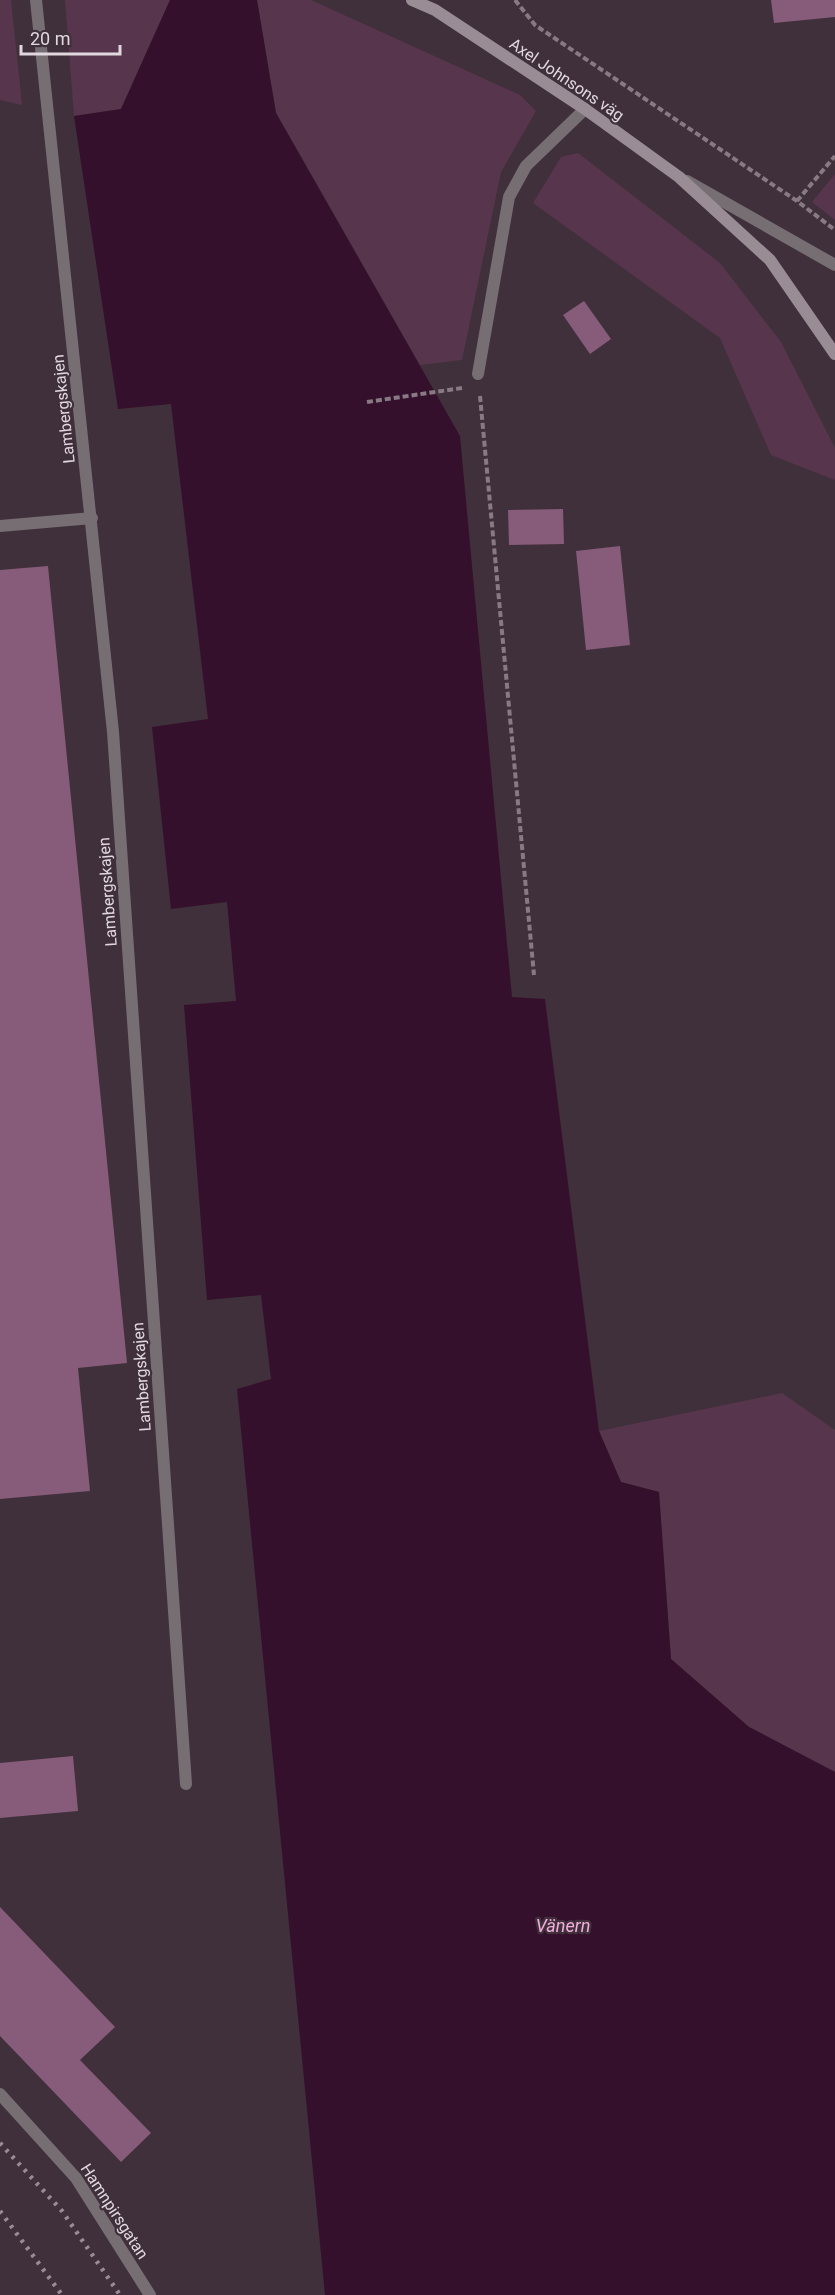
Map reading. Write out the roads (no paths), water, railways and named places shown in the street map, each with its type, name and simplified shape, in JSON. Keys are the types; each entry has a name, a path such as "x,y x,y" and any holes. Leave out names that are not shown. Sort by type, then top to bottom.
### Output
{"street":[{"name":"Lambergskajen","path":"36,0 114,744 186,1784"},
{"name":"Axel Johnsons väg","path":"412,0 437,5 679,177 835,265"},
{"path":"478,380 509,197 526,166 585,110"},
{"name":"Axel Johnsons väg","path":"679,177 770,260 835,354"},
{"path":"0,526 92,518"},
{"name":"Hamnpirsgatan","path":"0,2094 76,2178 150,2295"}],"water":[{"name":"Vänern","path":"170,0 257,0 276,113 460,436 512,997 545,999 599,1431 621,1482 659,1492 671,1659 749,1727 835,1772 835,2295 325,2295 237,1389 271,1379 261,1295 207,1300 184,1005 236,1001 227,902 171,909 152,727 208,719 171,404 118,409 74,116 121,109"}],"railway":[{"path":"0,2143 62,2211 120,2295"},
{"path":"0,2211 62,2295"}]}
